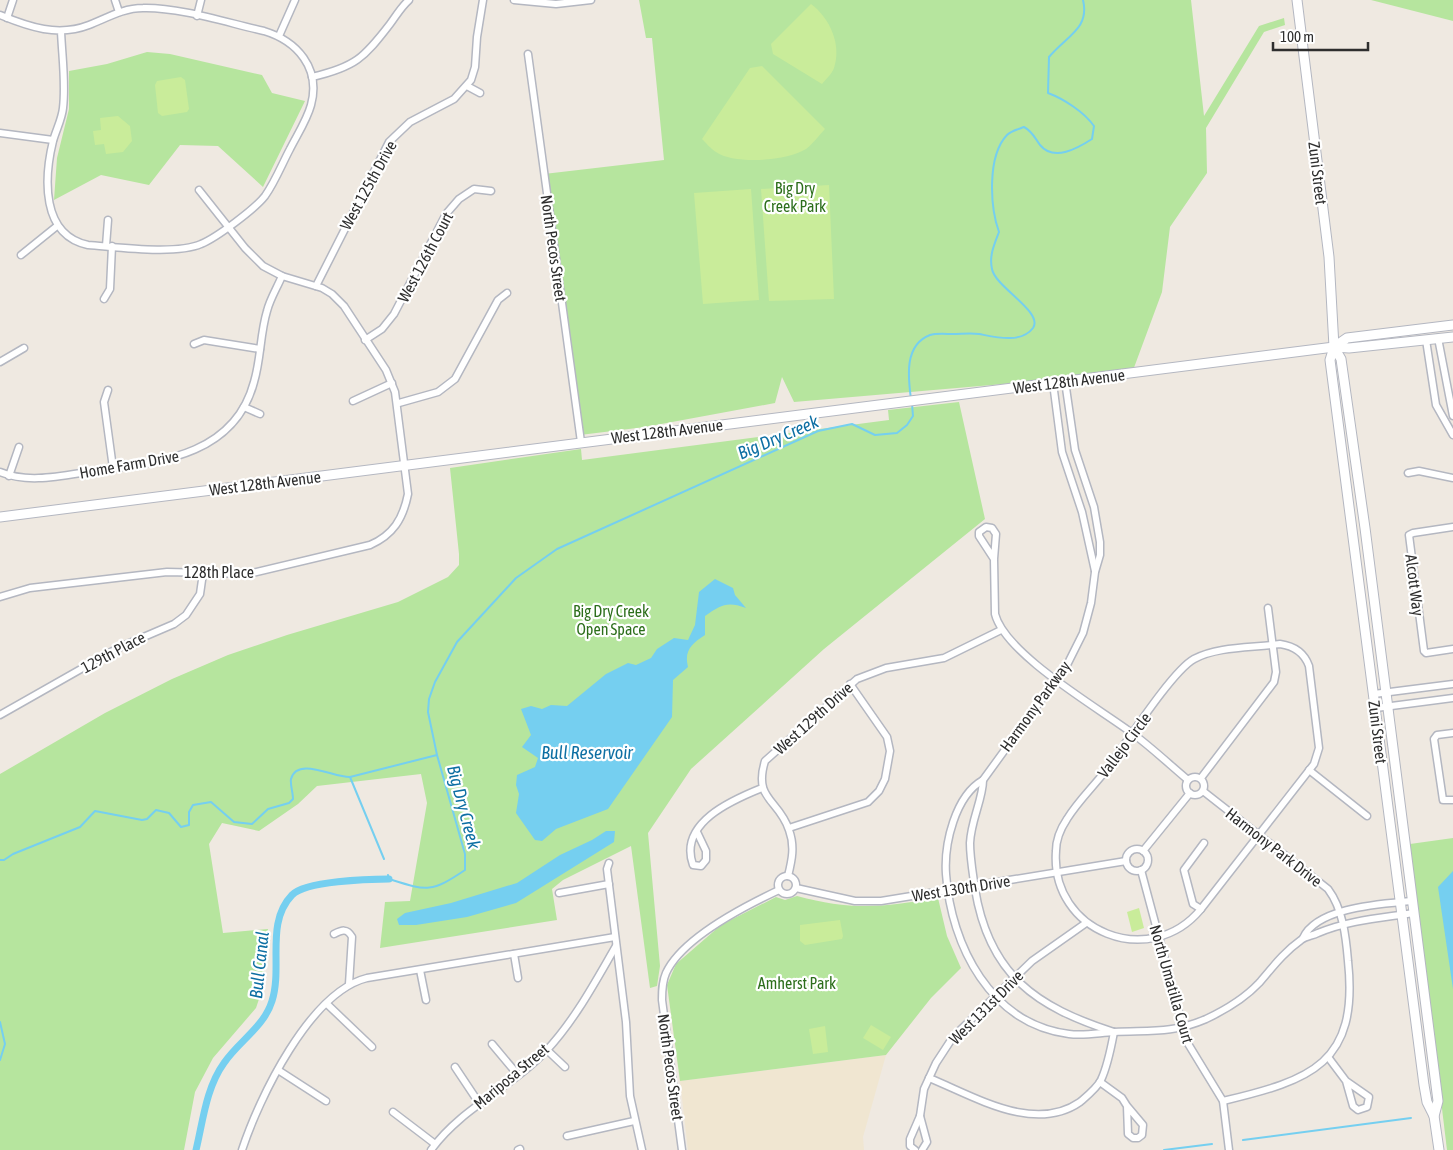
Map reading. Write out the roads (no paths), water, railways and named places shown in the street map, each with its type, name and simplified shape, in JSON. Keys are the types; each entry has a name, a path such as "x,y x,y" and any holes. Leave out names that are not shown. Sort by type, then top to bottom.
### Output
{"main road":[{"name":"Zuni Street","path":"1297,0 1329,257 1334,347 1330,360 1376,708 1400,915 1424,1085 1427,1102 1434,1116 1439,1150"},
{"path":"1334,347 1347,338 1453,325"},
{"path":"1334,347 1349,348 1453,337"},
{"name":"Zuni Street","path":"1334,347 1341,359 1414,913 1438,1101 1434,1116"},
{"name":"West 128th Avenue","path":"0,517 1334,347"}],"street":[{"path":"7,18 13,0"},
{"path":"115,0 119,12"},
{"path":"197,16 201,0"},
{"path":"279,36 295,0"},
{"path":"312,77 338,71 356,62 367,52 409,0"},
{"name":"West 125th Drive","path":"316,286 389,142 405,126 454,99 467,86 475,67 477,37 483,0"},
{"path":"514,0 577,3 591,0"},
{"path":"0,15 37,28 61,31 88,26 119,12 152,8 197,16 279,36 301,53 312,77 314,90 310,108 268,191 260,201 202,244 187,248 82,244 70,238 57,226 48,197 53,140 63,108 61,31"},
{"name":"North Pecos Street","path":"528,54 581,442"},
{"path":"467,86 480,93"},
{"path":"0,133 53,140"},
{"name":"West 126th Court","path":"365,340 382,329 394,314 452,205 474,189 491,191"},
{"name":"128th Place","path":"0,597 30,588 167,572 248,574 357,549 381,540 397,526 405,508 408,494 398,403 392,383 336,298 316,286 282,276 256,261 227,227 200,190"},
{"path":"104,299 110,289 108,220"},
{"path":"21,255 57,226"},
{"name":"Home Farm Drive","path":"0,472 9,476 26,479 112,468 191,452 221,434 244,407 254,383 267,310 282,276"},
{"path":"398,403 438,392 455,379 498,300 507,293"},
{"path":"1438,338 1453,416"},
{"path":"194,344 204,340 260,349"},
{"path":"1426,340 1436,405 1453,435"},
{"path":"0,362 24,348"},
{"name":"Harmony Parkway","path":"1065,381 1076,455 1098,524 1100,555 1095,572 1091,603 1083,633 1057,680 1014,734 983,780 971,833 971,856 975,885 986,932 997,956 1014,977 1049,1005 1071,1017 1114,1032"},
{"path":"353,401 392,383"},
{"name":"Harmony Parkway","path":"1053,383 1064,457 1082,512 1095,572"},
{"path":"108,390 104,402 112,468"},
{"path":"244,407 260,414"},
{"path":"9,476 19,447"},
{"path":"1064,457 1076,455"},
{"path":"1408,473 1419,471 1453,478"},
{"path":"994,559 979,536 979,532 986,527 992,528 996,534 994,559 995,614 1001,630 1009,640 1057,680 1133,734 1188,780"},
{"name":"Alcott Way","path":"1453,527 1413,533 1409,536 1424,651 1426,653 1453,649"},
{"name":"129th Place","path":"0,715 118,648 180,620 194,606 200,594 203,572"},
{"path":"1201,778 1271,687 1276,672 1268,608"},
{"name":"West 129th Drive","path":"762,788 760,778 765,761 850,684 865,674 955,654 1001,630"},
{"name":"Vallejo Circle","path":"1272,645 1288,645 1296,649 1305,657 1309,666 1319,748 1316,760 1259,837 1184,926 1158,938 1134,940 1116,937 1086,923 1068,899 1058,873 1056,850 1063,825 1179,672 1194,660 1212,653 1272,645"},
{"path":"789,828 868,802 879,791 885,779 890,751 887,737 850,684"},
{"path":"1374,694 1453,684"},
{"path":"1376,708 1453,698"},
{"path":"1453,733 1438,735 1434,739 1443,800 1453,800"},
{"path":"1309,770 1367,816"},
{"path":"1190,793 1186,786 1188,780 1193,777 1201,778"},
{"path":"1190,793 1198,794 1203,791 1204,785 1201,778"},
{"name":"Harmony Parkway","path":"983,780 975,784 970,791 952,829 947,850 947,890 962,946 972,966 994,995 1011,1012 1041,1027 1068,1034 1090,1035 1114,1032 1149,1033 1183,1027 1205,1019 1253,988 1286,952 1303,938 1342,924 1414,913"},
{"path":"697,832 706,851 706,860 701,866 693,865 690,857 697,832 708,816 734,799 762,788 789,828 793,844 788,876"},
{"name":"Harmony Park Drive","path":"1203,791 1259,837 1323,884 1332,895 1342,924 1351,990 1350,1008 1344,1030 1328,1057 1311,1071 1295,1080 1223,1101"},
{"path":"1143,851 1190,793"},
{"path":"1201,908 1193,904 1184,870 1204,843"},
{"path":"1131,850 1143,851 1148,861 1141,870 1131,869 1126,861 1131,850"},
{"name":"West 130th Drive","path":"796,888 855,901 881,901 1126,861"},
{"path":"609,863 607,869 626,1022 628,1077 634,1120 642,1150"},
{"name":"North Umatilla Court","path":"1141,870 1183,1027 1196,1059 1210,1077 1223,1101 1229,1150"},
{"path":"788,876 795,880 796,888 787,895 779,890 778,882 783,877 788,876"},
{"path":"559,893 609,884"},
{"name":"North Pecos Street","path":"682,1150 662,1000 664,976 674,960 714,925 779,890"},
{"name":"Harmony Parkway","path":"1303,938 1306,930 1339,912 1412,900"},
{"name":"West 131st Drive","path":"916,1150 910,1146 910,1141 920,1116 924,1089 936,1063 953,1037 1014,977 1086,923"},
{"path":"334,934 344,930 350,933 352,937 349,984"},
{"path":"242,1150 262,1096 299,1036 327,1004 349,984 367,978 615,937"},
{"name":"Mariposa Street","path":"433,1147 456,1121 518,1075 547,1050 576,1012 616,946"},
{"path":"514,954 518,978"},
{"path":"420,970 426,1000"},
{"path":"327,1004 372,1047"},
{"path":"929,1078 1010,1110 1035,1115 1054,1114 1069,1108 1084,1098 1100,1082 1114,1032"},
{"path":"492,1044 518,1075"},
{"path":"547,1050 565,1067"},
{"path":"1328,1057 1346,1081 1353,1106 1358,1110 1367,1107 1369,1097 1366,1093 1346,1081"},
{"path":"455,1067 480,1103"},
{"path":"278,1070 326,1100"},
{"path":"1100,1082 1122,1098 1143,1125 1142,1135 1138,1138 1133,1138 1128,1134 1126,1126 1127,1106"},
{"path":"394,1112 433,1147"},
{"name":"West 131st Drive","path":"920,1116 928,1142 922,1150"},
{"path":"567,1136 634,1120"}],"water":[{"name":"Bull Reservoir","path":"715,579 733,588 735,595 746,608 724,605 705,616 705,635 690,648 687,657 688,667 673,680 672,717 608,809 556,829 542,841 535,840 516,813 519,794 516,785 517,775 535,767 538,758 522,747 531,735 521,709 531,706 542,709 551,705 567,706 606,674 628,663 636,665 651,658 657,649 674,638 688,640 695,625 699,592"},
{"path":"606,831 615,831 614,842 516,903 467,917 416,925 399,925 397,919 405,913 451,903 517,883 560,855 592,840"},
{"path":"1453,871 1453,989 1438,887"}],"waterway":[{"name":"Big Dry Creek","path":"911,399 909,372 912,354 916,346 930,335 976,334 1000,338 1015,338 1028,333 1033,328 1035,322 1032,315 1001,284 992,269 992,255 999,232 992,196 993,168 1001,144 1007,135 1024,127 1040,145 1052,152 1066,152 1092,139 1094,126 1090,121 1073,106 1048,93 1049,57 1080,25 1084,10 1083,0"},
{"name":"Big Dry Creek","path":"388,875 389,879 412,886 429,888 444,883 465,870 465,854 437,755 428,712 429,699 435,682 457,642 516,578 557,549 818,431 852,424 875,435 897,433 907,425 913,416 912,404"},
{"name":"Big Dry Creek","path":"350,777 437,755"},
{"name":"Big Dry Creek","path":"0,860 4,860 13,854 80,827 95,811 142,820 147,819 156,810 169,813 181,827 189,825 189,812 193,805 211,802 234,822 252,824 268,809 289,803 293,799 291,779 295,772 301,769 317,770 350,777 384,859"},
{"name":"Bull Canal","path":"196,1150 209,1094 218,1073 230,1055 263,1019 272,1001 275,988 277,932 279,918 284,906 292,895 299,890 310,887 338,882 389,879"},
{"name":"Big Dry Creek","path":"0,1022 5,1044 0,1060"},
{"path":"1243,1140 1411,1118"},
{"path":"1164,1150 1212,1144"}],"park label":[{"name":"Big Dry Creek Park","path":"795,197"},
{"name":"Big Dry Creek Open Space","path":"611,620"},
{"name":"Amherst Park","path":"797,983"}]}
